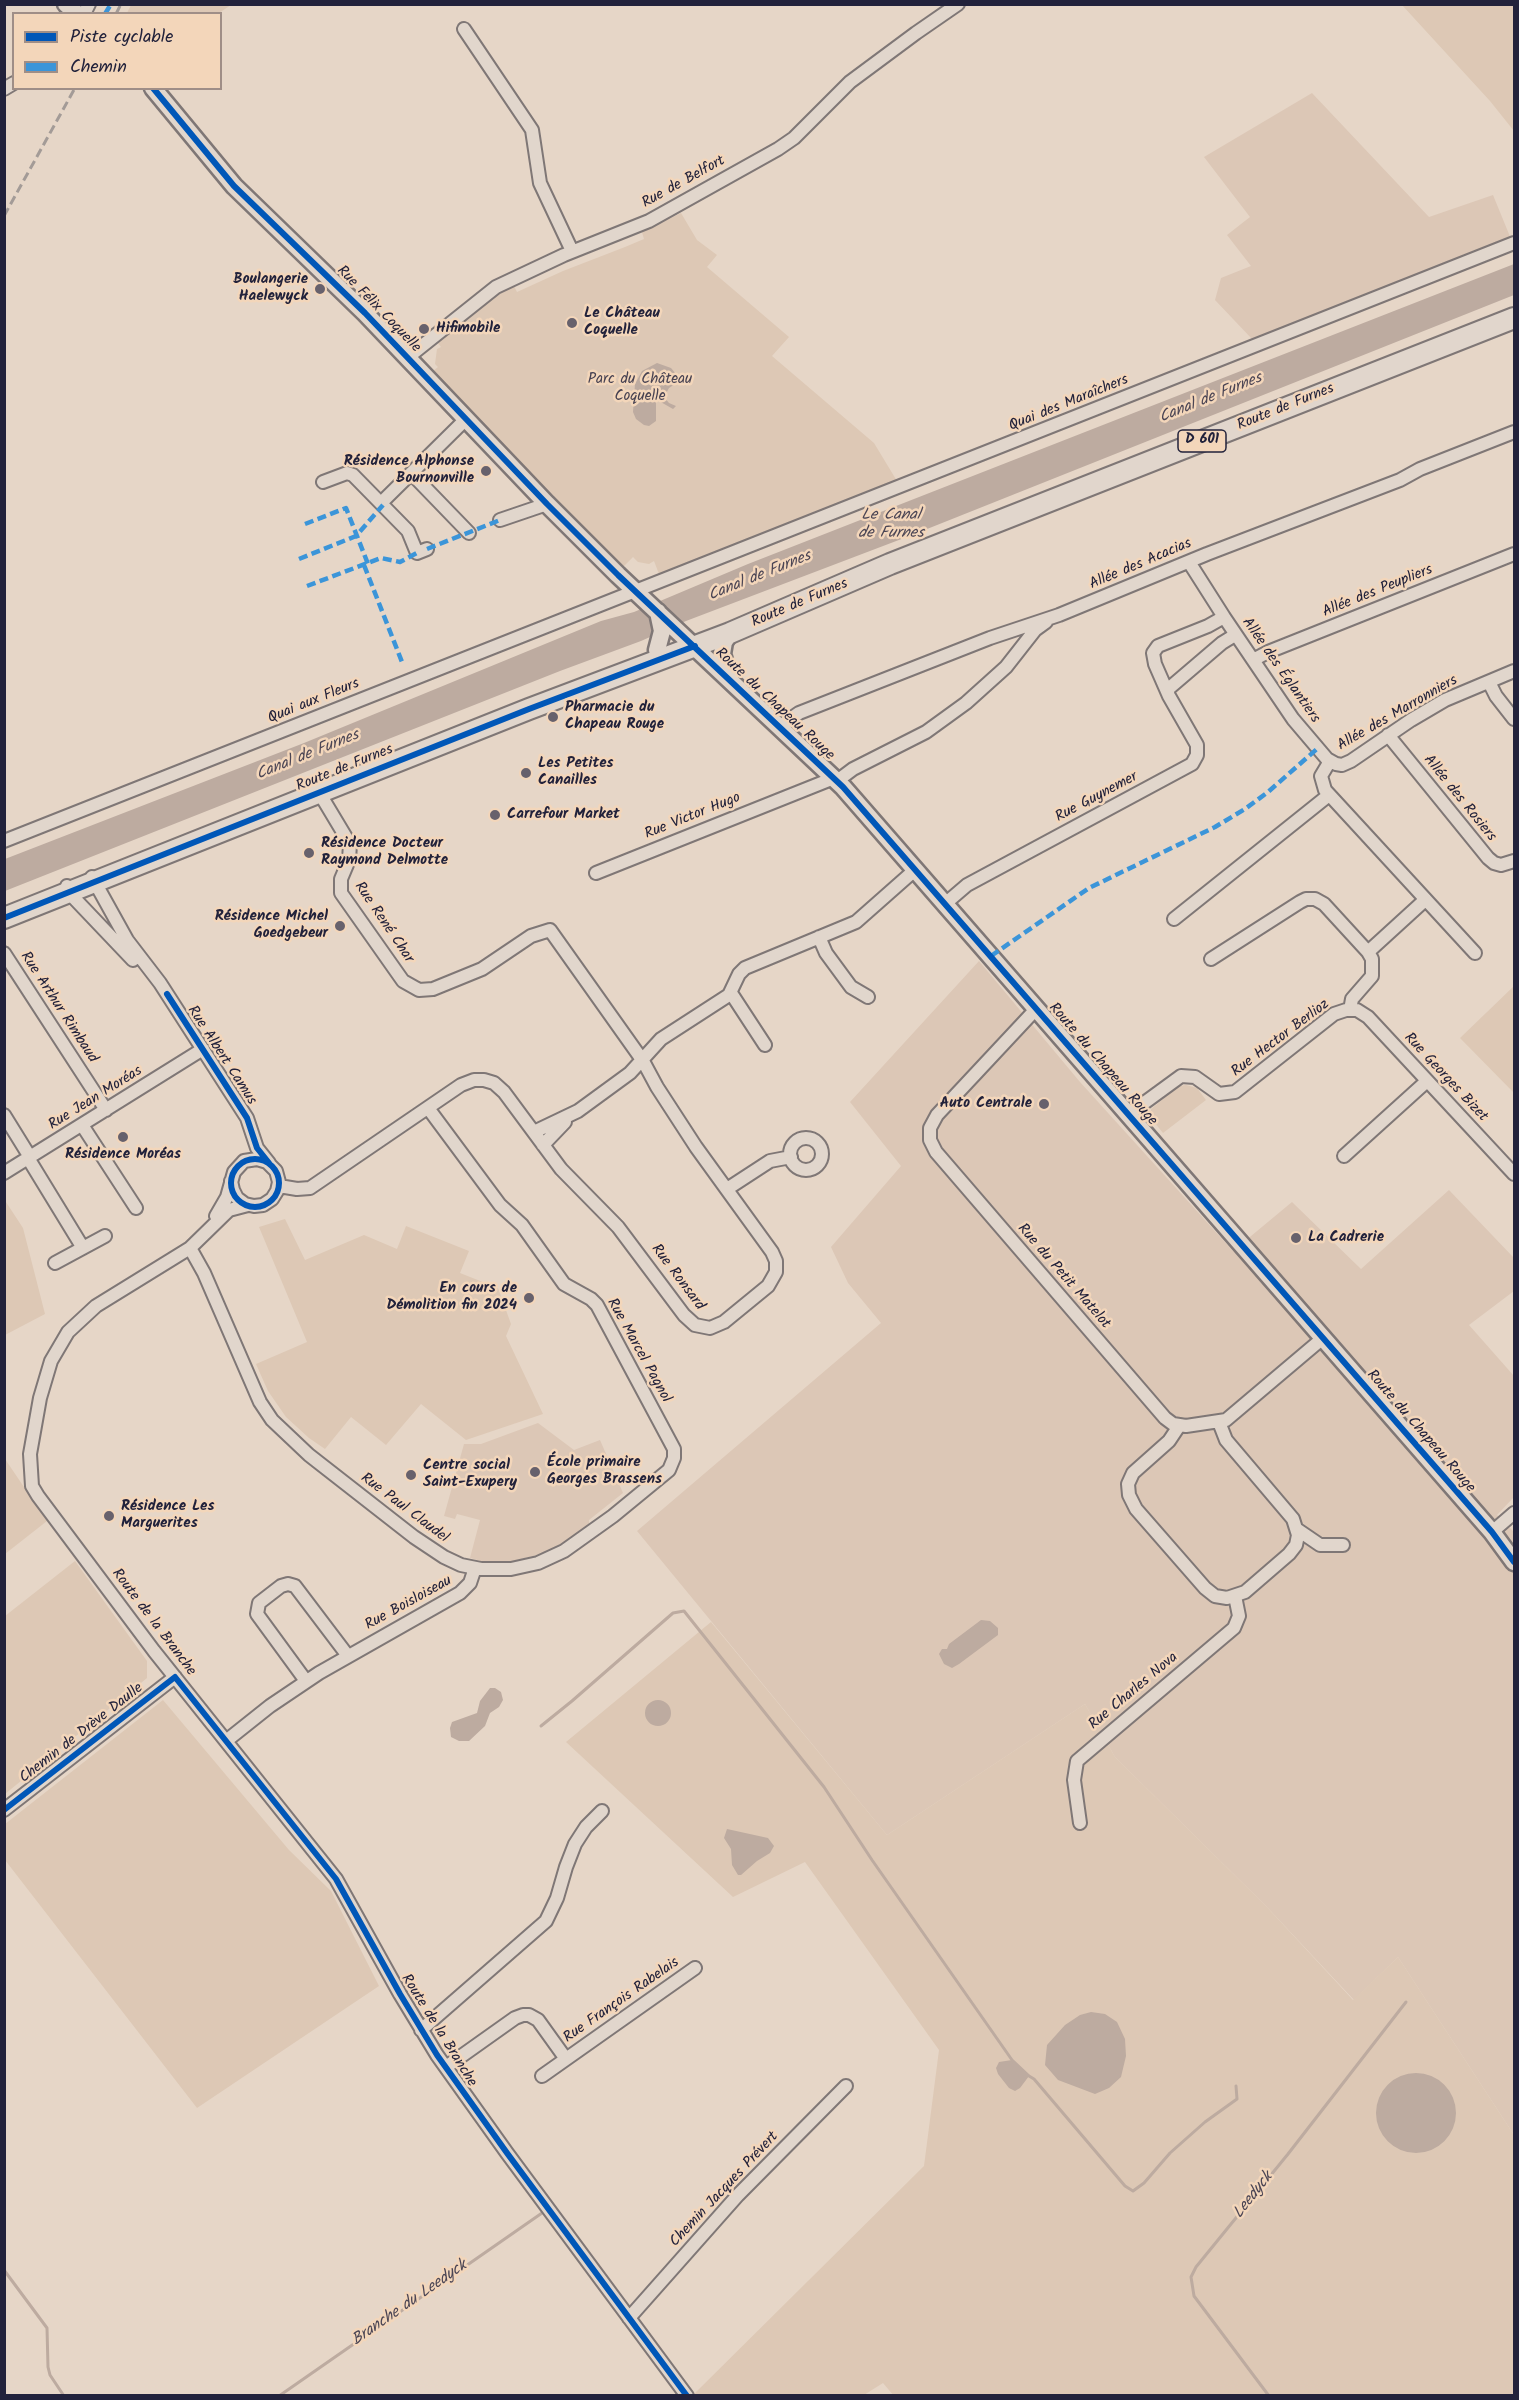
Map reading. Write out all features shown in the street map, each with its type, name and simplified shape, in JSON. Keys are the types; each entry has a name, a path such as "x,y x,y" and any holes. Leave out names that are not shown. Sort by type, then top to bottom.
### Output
{"main road":[{"name":"Route de Furnes","path":"4,918 92,878 676,640 730,633 890,564 1515,318"},
{"name":"Route de Furnes","path":"316,788 676,640 827,584 890,564"},
{"name":"Route de Furnes","path":"4,910 68,888"}],"street":[{"name":"Rue de Belfort","path":"407,358 490,290 572,251 649,221 778,149 794,138 850,82 958,4"},
{"path":"464,29 532,130 536,143 536,162 540,183 572,251"},
{"name":"Rue Félix Coquelle","path":"155,90 231,182 344,292 547,504 658,612"},
{"name":"Quai des Maraîchers","path":"637,594 1515,243"},
{"path":"381,503 465,420"},
{"name":"Allée des Acacias","path":"779,727 799,713 987,639 1059,615 1286,523 1312,516 1400,480 1420,469 1515,432"},
{"path":"323,482 351,473 408,531 422,551"},
{"path":"411,473 469,533"},
{"path":"500,520 547,504"},
{"name":"Allée des Peupliers","path":"1253,660 1515,554"},
{"name":"Allée des Églantiers","path":"1189,562 1235,635 1293,719 1330,761"},
{"name":"Quai aux Fleurs","path":"4,841 637,594"},
{"name":"Route du Chapeau Rouge","path":"658,612 676,640 730,680 832,775 1129,1114 1515,1562"},
{"name":"Rue Victor Hugo","path":"596,873 832,775 853,769 906,744 944,720 984,688 1023,649 1035,630 1059,615"},
{"name":"Rue Guynemer","path":"945,903 967,885 1192,764 1197,755 1197,745 1167,690 1154,661 1153,653 1156,647 1224,617"},
{"path":"1014,630 1022,636 1023,649"},
{"name":"Route du Chapeau Rouge","path":"730,633 724,642 722,654 730,680"},
{"path":"1167,690 1222,643 1235,635"},
{"name":"Allée des Marronniers","path":"1330,761 1339,765 1345,764 1440,704 1515,671"},
{"path":"1489,682 1499,700 1515,719"},
{"name":"Allée des Rosiers","path":"1388,735 1491,861 1501,865 1515,861"},
{"path":"1330,761 1323,771 1321,780 1329,795 1475,953"},
{"name":"Rue René Char","path":"316,788 350,844 349,860 341,879 341,892 406,984 419,990 433,989 486,967 531,936 550,930 643,1061"},
{"path":"1174,919 1329,795"},
{"path":"543,1144 578,1111 630,1074 661,1039 731,993 739,974 745,968 856,922 916,869"},
{"name":"Rue Albert Camus","path":"92,878 127,940 167,994 241,1109 250,1124 257,1148 269,1163"},
{"name":"Rue Albert Camus","path":"68,888 167,994"},
{"path":"1211,959 1309,898 1324,904 1368,952 1425,900"},
{"path":"819,937 829,957 851,987 868,997"},
{"name":"Rue Hector Berlioz","path":"1129,1114 1181,1076 1195,1077 1219,1094 1235,1092 1334,1014 1350,1010 1354,996 1372,976 1373,962 1368,952"},
{"name":"Rue Arthur Rimbaud","path":"4,953 106,1110"},
{"path":"731,993 765,1045"},
{"name":"Rue du Petit Matelot","path":"1037,1008 937,1115 930,1128 930,1140 936,1152 1165,1418 1179,1426"},
{"name":"Rue Georges Bizet","path":"1350,1010 1360,1011 1368,1017 1515,1174"},
{"name":"Rue Jean Moréas","path":"4,1173 203,1049"},
{"name":"Rue Ronsard","path":"279,1186 297,1190 310,1188 464,1083 474,1080 488,1081 504,1092 561,1169 608,1216 687,1319 705,1328 716,1327 768,1286 776,1272 775,1257 691,1140 643,1061"},
{"path":"1344,1156 1427,1081"},
{"name":"Rue Marcel Pagnol","path":"428,1108 500,1205 525,1229 564,1284 591,1299 600,1309 670,1441"},
{"name":"Rue Albert Camus","path":"238,1166 247,1144 241,1109"},
{"path":"534,1132 578,1111"},
{"path":"4,1115 83,1248"},
{"path":"82,1125 136,1208"},
{"path":"727,1190 770,1161 791,1157"},
{"path":"253,1159 269,1163 277,1173 279,1186 275,1196 260,1206 248,1205 229,1210 194,1245 222,1206 238,1166 253,1159"},
{"path":"231,1181 236,1197 248,1205"},
{"path":"55,1263 105,1236"},
{"name":"Route de la Branche","path":"194,1245 96,1306 68,1332 54,1356 44,1383 31,1449 30,1472 35,1492 175,1677 341,1887 422,2030 446,2067 687,2396"},
{"name":"Rue Paul Claudel","path":"194,1245 253,1390 272,1420 309,1455 414,1538 449,1560 475,1568 503,1570 545,1561 571,1547 669,1470 674,1458 670,1441"},
{"path":"1219,1422 1226,1440 1291,1515 1298,1530 1298,1542 1292,1551 1248,1589 1235,1596 1223,1598 1208,1592 1130,1499 1128,1487 1131,1476 1169,1441 1179,1426 1219,1422 1234,1416 1323,1338"},
{"path":"1492,1533 1515,1513"},
{"path":"1298,1530 1320,1545 1343,1545"},
{"name":"Route du Chapeau Rouge","path":"1492,1533 1515,1555"},
{"name":"Rue Boisloiseau","path":"226,1741 306,1681 460,1593 470,1582 475,1568"},
{"path":"306,1681 257,1614 259,1603 281,1586 290,1584 296,1587 348,1656"},
{"name":"Rue Charles Nova","path":"1080,1823 1074,1780 1077,1761 1234,1628 1239,1616 1235,1596"},
{"name":"Chemin de Drève Daulle","path":"4,1810 175,1677"},
{"path":"422,2030 546,1921 558,1898 575,1844 586,1827 602,1810"},
{"name":"Rue François Rabelais","path":"542,2076 695,1968"},
{"name":"Rue François Rabelais","path":"446,2067 515,2018 523,2015 529,2015 538,2020 566,2059"},
{"name":"Chemin Jacques Prévert","path":"629,2318 738,2195 846,2086"}],"shaded area":[{"path":"1312,93 1429,217 1493,195 1511,239 1252,339 1215,300 1221,278 1251,266 1227,235 1250,217 1204,157"},
{"path":"979,961 1080,1082 1233,1251 1292,1202 1361,1269 1449,1190 1514,1258 1514,1291 1469,1325 1514,1376 1514,1497 1497,1515 1514,1532 1514,2135 1398,1957 1354,2000 1266,1906 1115,1757 1085,1704 887,1835 637,1531 881,1323 848,1283 831,1247 901,1166 850,1102"},
{"name":"École primaire Georges Brassens","path":"538,1423 574,1450 600,1440 623,1493 589,1520 589,1524 558,1547 544,1553 510,1562 481,1561 470,1558 480,1520 457,1514 455,1519 444,1516 464,1444 481,1444"}],"green space":[{"path":"131,4 231,5 220,12 127,12"},
{"path":"1402,5 1514,5 1514,131 1490,101"},
{"name":"Parc du Château Coquelle","path":"681,213 697,240 717,255 707,267 789,337 772,356 874,443 897,481 659,574 654,561 649,564 638,562 633,557 623,567 432,372 438,367 435,364 437,349 441,347 437,342 494,296 514,286 517,292 644,239 642,232"},
{"path":"1514,986 1514,1093 1460,1038"},
{"path":"1179,1086 1197,1088 1206,1100 1163,1133 1150,1117 1151,1109"},
{"path":"4,1199 23,1228 45,1314 5,1335"},
{"path":"285,1219 305,1260 364,1235 397,1249 406,1226 469,1251 460,1273 498,1288 511,1324 506,1336 543,1414 466,1440 421,1404 386,1445 351,1417 325,1449 309,1438 286,1417 268,1391 256,1364 307,1342 259,1227"},
{"path":"5,1459 47,1521 4,1554"},
{"path":"75,1561 147,1661 147,1678 5,1794 5,1616"},
{"path":"711,1622 887,1835 1085,1704 1115,1757 1266,1906 1353,2000 1398,1957 1514,2135 1514,2395 894,2396 883,2383 864,2395 693,2395 924,2166 939,2050 805,1862 733,1897 566,1742"},
{"path":"163,1700 289,1850 331,1891 379,1986 197,2108 5,1860 5,1824"}],"water":[{"name":"Le Canal de Furnes","path":"1514,264 1514,295 912,535 686,621 641,641 5,891 5,859 304,743 601,621 634,612 748,564"},
{"path":"657,363 671,368 676,374 675,384 669,388 664,397 676,406 673,409 656,401 656,421 649,426 636,419 633,412 635,384 642,371"},
{"path":"981,1620 990,1621 998,1628 998,1635 952,1668 944,1664 939,1654 942,1649 947,1649 949,1644"},
{"path":"490,1688 501,1692 503,1700 499,1707 490,1713 485,1726 469,1741 459,1741 451,1737 452,1722 477,1713 480,1701"},
{"path":"658,1700 667,1704 671,1713 667,1722 658,1726 649,1722 645,1713 649,1704"},
{"path":"727,1829 768,1838 774,1846 770,1853 738,1875 732,1865 731,1849 724,1838"},
{"path":"1091,2012 1105,2014 1117,2022 1125,2039 1126,2056 1121,2077 1109,2088 1095,2094 1058,2080 1045,2065 1047,2045 1065,2025 1080,2015"},
{"path":"1012,2060 1029,2076 1015,2091 1009,2088 996,2068 999,2062"},
{"path":"1416,2073 1431,2076 1444,2085 1453,2098 1456,2113 1453,2128 1444,2141 1431,2150 1416,2153 1401,2150 1388,2141 1379,2128 1376,2113 1379,2098 1388,2085 1401,2076"}],"waterway":[{"path":"541,1726 673,1613 684,1611 824,1787 872,1860 1012,2060 1034,2079 1125,2186 1133,2191 1144,2183 1170,2153 1205,2122 1237,2099 1236,2086"},
{"name":"Leedyck","path":"1269,2396 1194,2296 1191,2277 1196,2267 1288,2154 1406,2002"},
{"name":"Branche du Leedyck","path":"279,2396 542,2213"},
{"name":"Branche du Leedyck","path":"4,2270 47,2328 48,2367 50,2375 64,2396"}],"railway":[{"path":"117,12 121,4"},
{"path":"4,216 74,90"}],"marked path":[{"path":"106,12 111,4"},
{"path":"299,559 356,536 383,505"},
{"path":"305,524 346,508 368,564"},
{"path":"427,549 500,520"},
{"path":"307,586 381,558 400,562 417,553"},
{"path":"364,565 402,662"},
{"path":"991,956 1089,888 1215,827 1245,809 1318,748"}],"cycle path":[{"path":"155,90 234,186 365,313 547,504 618,575 843,787 1492,1532 1514,1562"},
{"path":"4,918 529,709 695,646"},
{"path":"167,994 247,1118 257,1148 269,1163"},
{"path":"255,1159 272,1166 279,1183 272,1200 255,1207 238,1200 231,1183 238,1166 255,1159"},
{"path":"4,1810 175,1677 336,1879 437,2055 687,2396"}],"place":[{"name":"Boulangerie Haelewyck","path":"320,289"},
{"name":"Le Château Coquelle","path":"572,323"},
{"name":"Hifimobile","path":"424,329"},
{"name":"Résidence Alphonse Bournonville","path":"486,471"},
{"name":"Pharmacie du Chapeau Rouge","path":"553,717"},
{"name":"Les Petites Canailles","path":"526,773"},
{"name":"Carrefour Market","path":"495,815"},
{"name":"Résidence Docteur Raymond Delmotte","path":"309,853"},
{"name":"Résidence Michel Goedgebeur","path":"340,926"},
{"name":"Auto Centrale","path":"1044,1104"},
{"name":"Résidence Moréas","path":"123,1137"},
{"name":"La Cadrerie","path":"1296,1238"},
{"name":"En cours de Démolition fin 2024","path":"529,1298"},
{"name":"École primaire Georges Brassens","path":"535,1472"},
{"name":"Centre social Saint-Exupery","path":"411,1475"},
{"name":"Résidence Les Marguerites","path":"109,1516"}],"water label":[{"name":"Canal de Furnes","path":"1211,399"},
{"name":"Canal de Furnes","path":"760,577"},
{"name":"Canal de Furnes","path":"308,756"}]}
